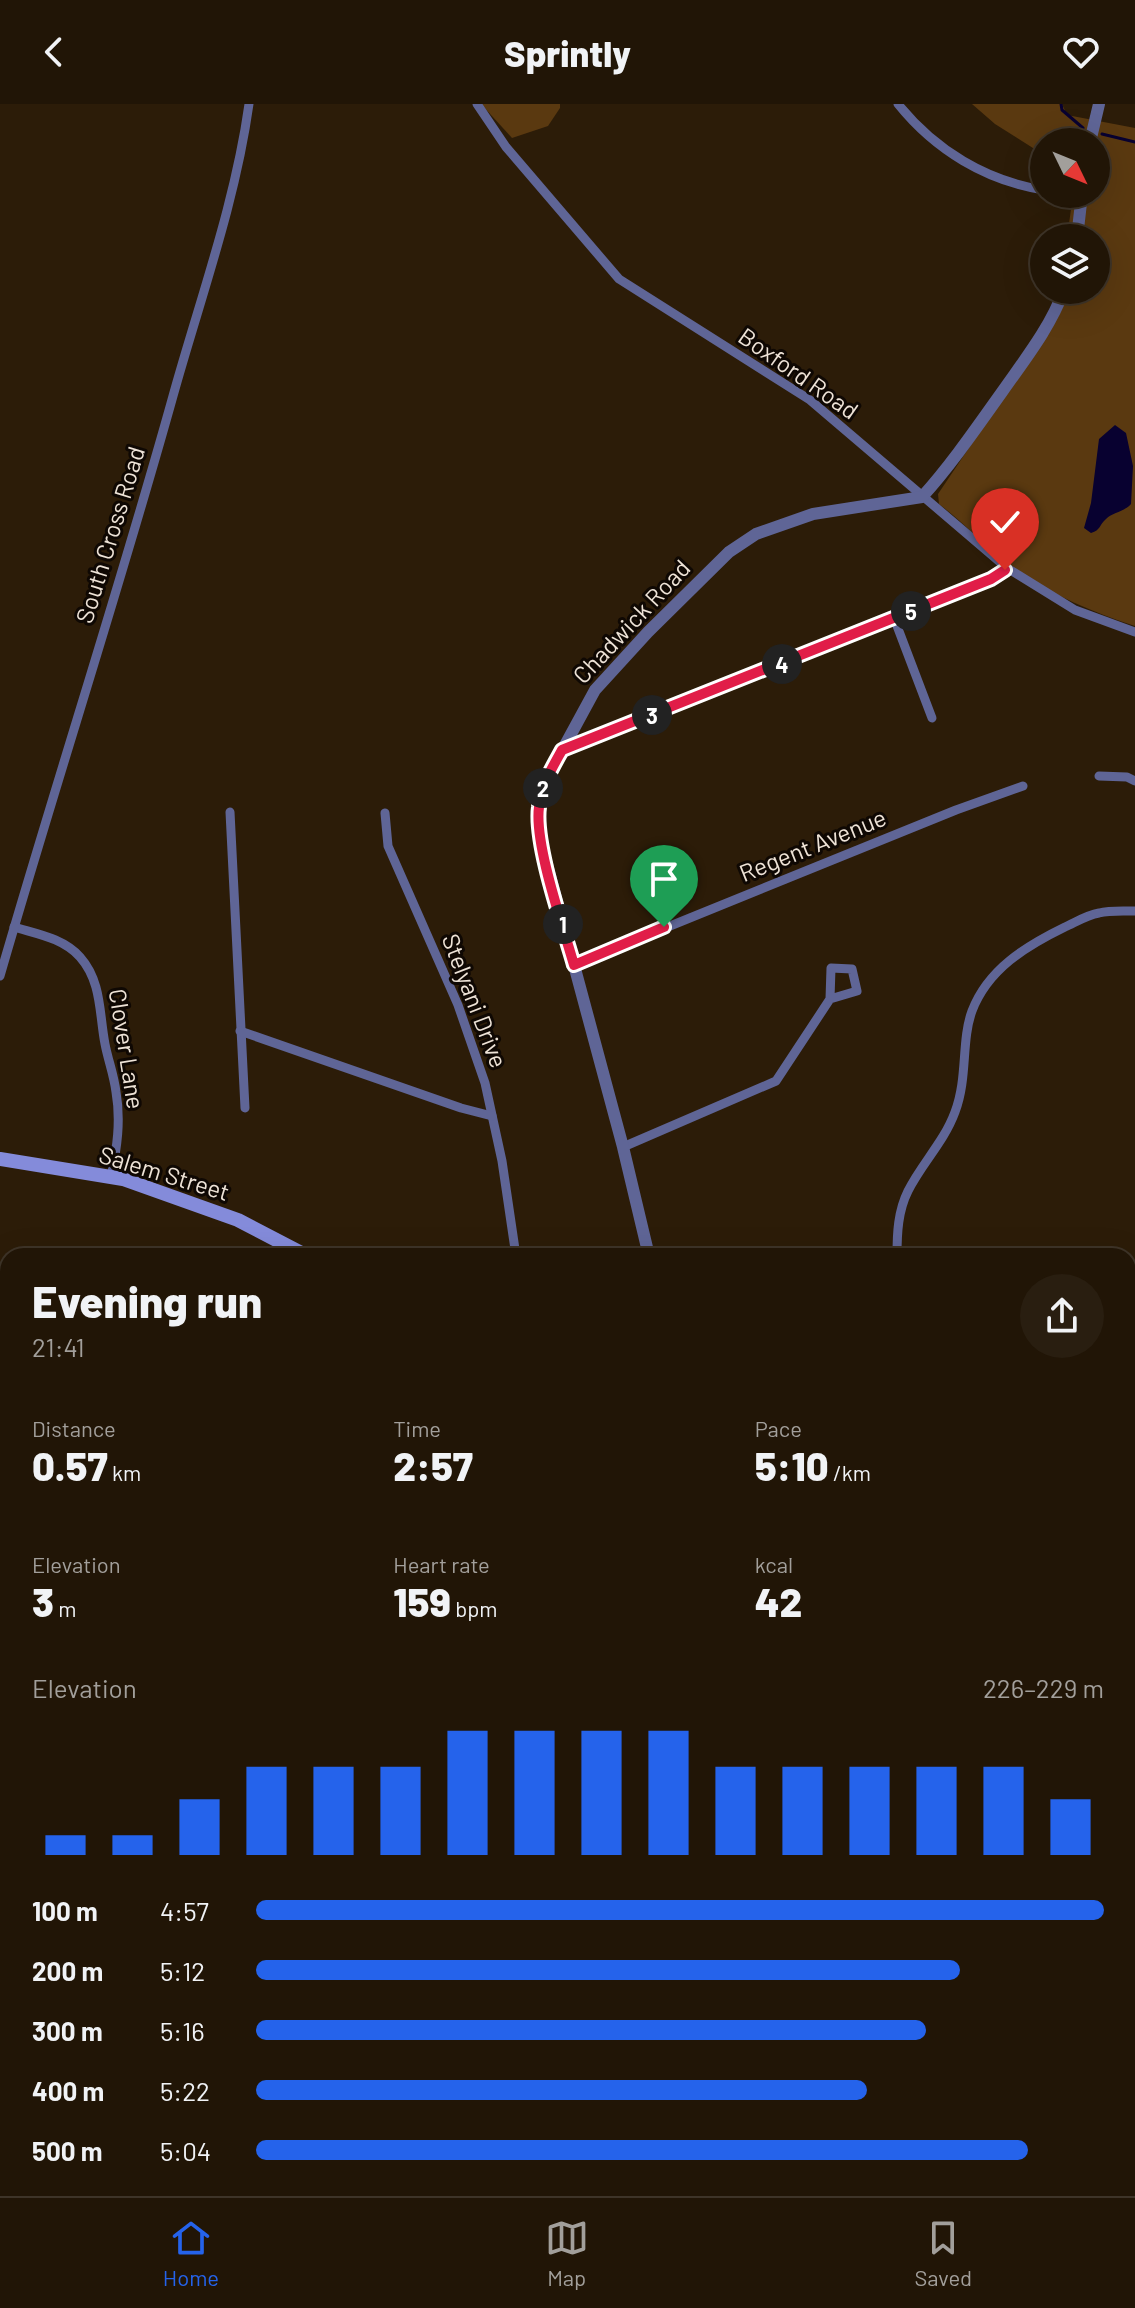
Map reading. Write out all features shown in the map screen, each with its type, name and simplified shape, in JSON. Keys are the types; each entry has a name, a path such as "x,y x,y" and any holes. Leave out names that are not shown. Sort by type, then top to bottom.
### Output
{"main road":[{"name":"Salem Street","path":"0,1159 111,1177 180,1198 238,1220 292,1248"}],"street":[{"name":"South Cross Road","path":"0,976 99,642 128,557 224,222 243,145 249,104"},
{"name":"Boxford Road","path":"477,104 506,147 619,279 810,400 1007,568 1075,610 1135,632"},
{"path":"898,104 913,122 958,159 997,178 1030,186"},
{"path":"1093,128 1099,104"},
{"path":"922,497 1032,350 1058,304"},
{"name":"Chadwick Road","path":"647,1248 542,846 538,819 545,782 587,702 611,671 738,545 756,534 813,514 922,497"},
{"path":"562,750 991,579 1007,568"},
{"path":"894,618 932,718"},
{"path":"1099,776 1127,777 1135,781"},
{"name":"Regent Avenue","path":"574,965 956,810 1023,786"},
{"path":"230,812 245,1108"},
{"name":"Stelyani Drive","path":"385,813 388,846 468,1032 485,1083 515,1248"},
{"path":"897,1248 897,1230 909,1189 938,1148 956,1111 963,1085 972,1012 989,981 1017,953 1059,930 1100,912 1135,911"},
{"name":"Clover Lane","path":"14,927 68,946 85,964 97,985 105,1044 117,1093 118,1141 111,1177"},
{"path":"623,1147 776,1081 830,999"},
{"path":"240,1031 492,1116"}],"shaded area":[{"path":"481,104 560,104 560,108 548,126 512,138"},
{"path":"972,104 1062,104 1067,115 1135,128 1135,626 1084,607 1036,583 1006,562 939,504 938,494 1062,304 1110,304 1110,224 1069,224 1071,208 1110,208 1110,128 1030,128 1030,146 995,124"},
{"path":"1115,425 1126,433 1133,466 1131,504 1091,533 1084,528 1091,503 1099,439"}],"waterway":[{"path":"1061,104 1062,110 1083,128"},
{"path":"1110,136 1135,142"}],"route":[{"path":"664,927 574,965 542,846 538,819 545,782 562,750 991,579 1005,570"}]}
